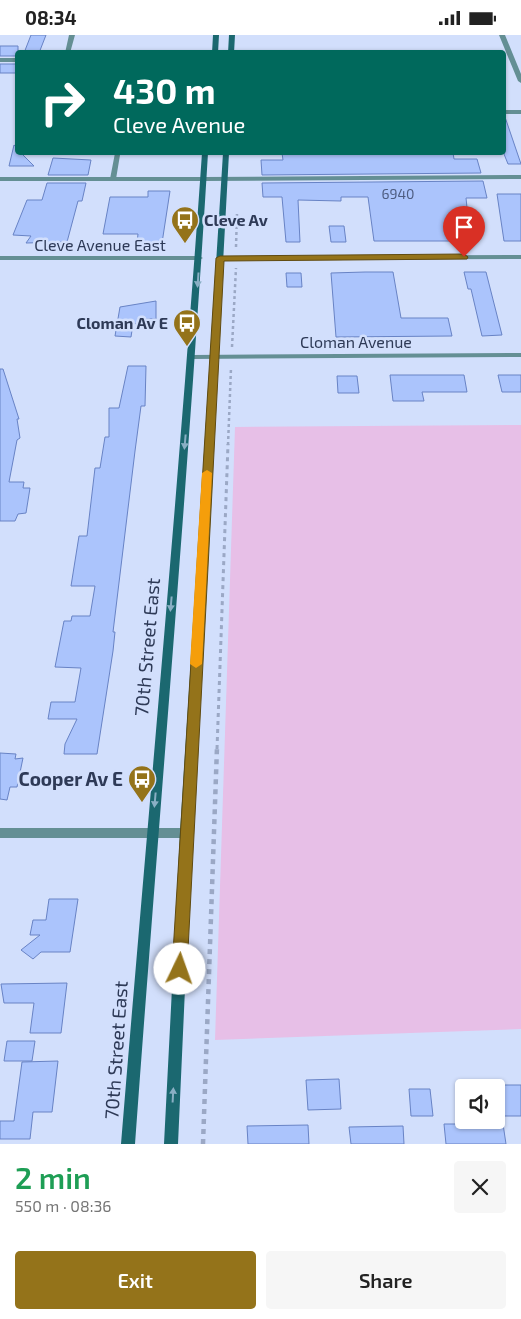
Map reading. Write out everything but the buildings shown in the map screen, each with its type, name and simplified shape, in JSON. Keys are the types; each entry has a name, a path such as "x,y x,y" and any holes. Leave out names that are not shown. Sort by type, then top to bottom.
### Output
{"main road":[{"path":"215,50 216,35"},
{"path":"231,50 232,35"},
{"name":"70th Street East","path":"128,1144 192,357 205,155"},
{"path":"171,1144 186,833 226,155"}],"street":[{"path":"67,50 72,35"},
{"path":"502,35 521,81"},
{"path":"506,58 511,58"},
{"path":"0,60 15,59"},
{"path":"506,112 521,112"},
{"path":"113,179 117,155"},
{"path":"0,179 521,177"},
{"path":"220,258 521,257"},
{"name":"Cleve Avenue East","path":"0,259 199,258"},
{"name":"Cloman Avenue","path":"192,357 521,355"},
{"path":"0,833 186,833"}],"path":[{"path":"203,1144 237,208"}],"shaded area":[{"path":"521,425 521,1029 215,1040 235,427"}],"slow traffic":[{"path":"196,664 207,473"}],"place":[{"name":"Cleve Av","path":"185,244"},
{"name":"Cloman Av E","path":"187,347"},
{"name":"Cooper Av E","path":"142,803"}],"route":[{"path":"180,969 186,833 220,258 464,257"}]}
